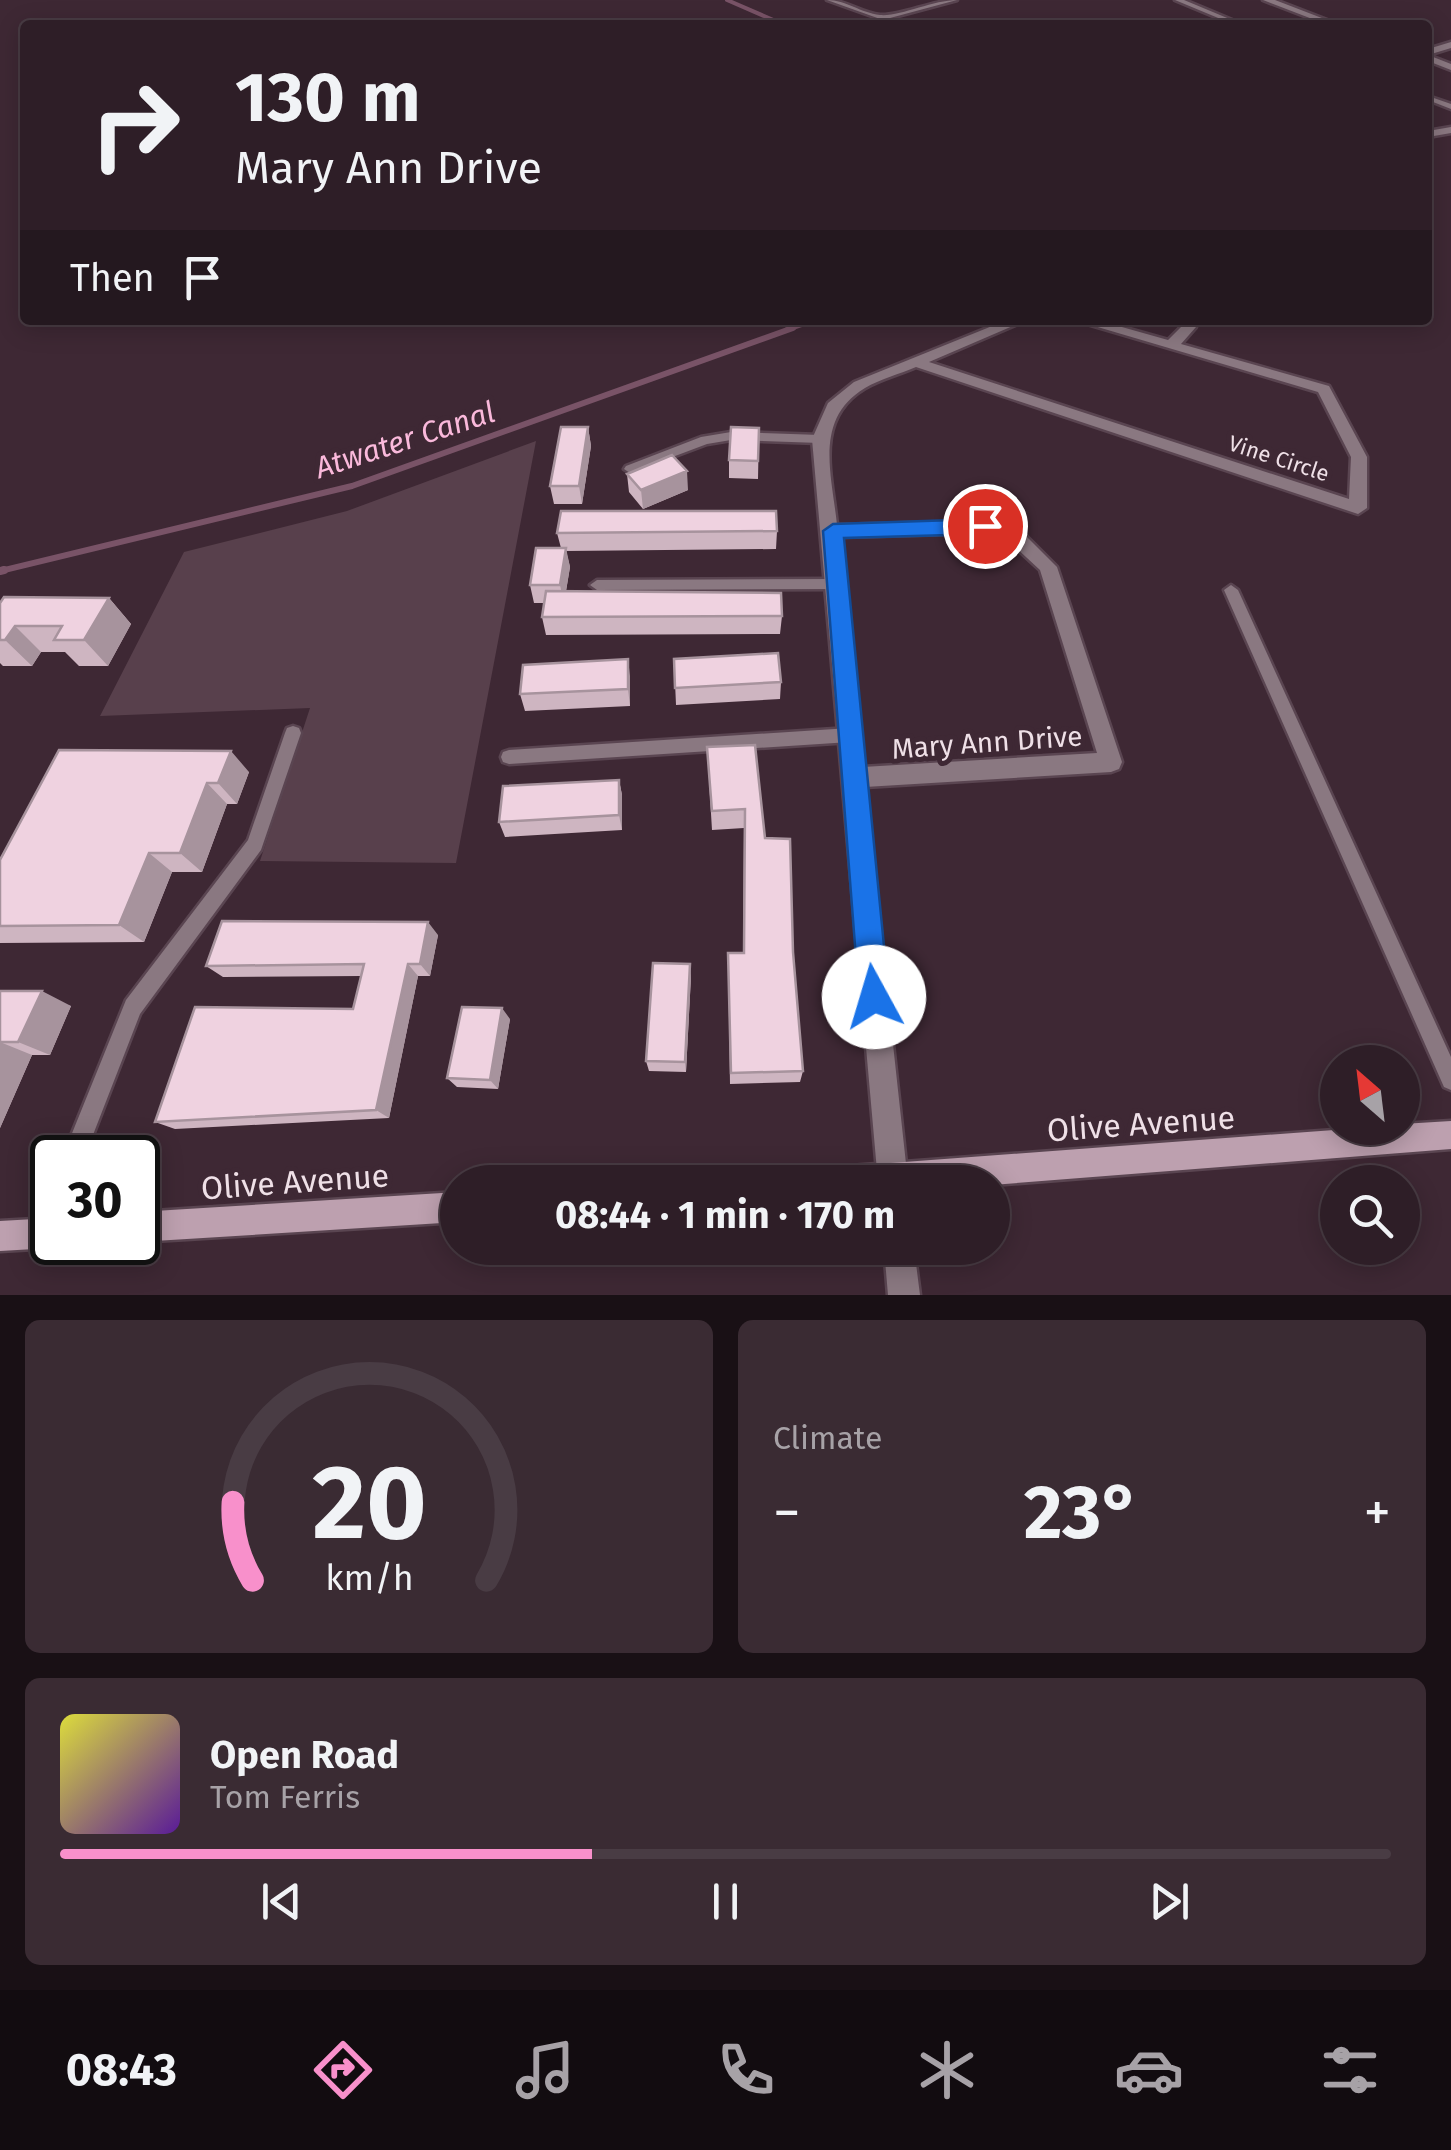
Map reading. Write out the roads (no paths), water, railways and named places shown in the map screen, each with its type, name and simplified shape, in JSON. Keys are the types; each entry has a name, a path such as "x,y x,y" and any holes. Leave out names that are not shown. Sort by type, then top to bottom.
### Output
{"main road":[{"name":"Olive Avenue","path":"1010,1172 1451,1136"},
{"name":"Olive Avenue","path":"160,1226 440,1208"},
{"path":"0,1236 30,1229"}],"street":[{"path":"831,0 887,20"},
{"path":"881,18 954,0"},
{"path":"1267,0 1322,20"},
{"path":"890,1165 852,778 833,531 820,439 834,406 859,386 1007,325"},
{"path":"1099,325 1172,345 1188,325"},
{"name":"Vine Circle","path":"914,362 1358,508 1359,457 1324,389 1172,345"},
{"name":"Mary Ann Drive","path":"833,531 985,526 1020,540 1048,567 1111,762 852,778"},
{"path":"901,1265 904,1295"}],"lane":[{"path":"1178,0 1228,20"},
{"path":"630,469 704,440 731,436 820,439"},
{"path":"597,585 837,584"},
{"path":"1231,590 1451,1080"},
{"path":"82,1135 133,1006 255,844 293,733"},
{"path":"509,757 850,735"}],"waterway":[{"name":"Atwater Canal","path":"727,0 773,20"},
{"name":"Atwater Canal","path":"786,330 800,325"},
{"name":"Atwater Canal","path":"4,570 0,571 352,486 793,328"}]}
